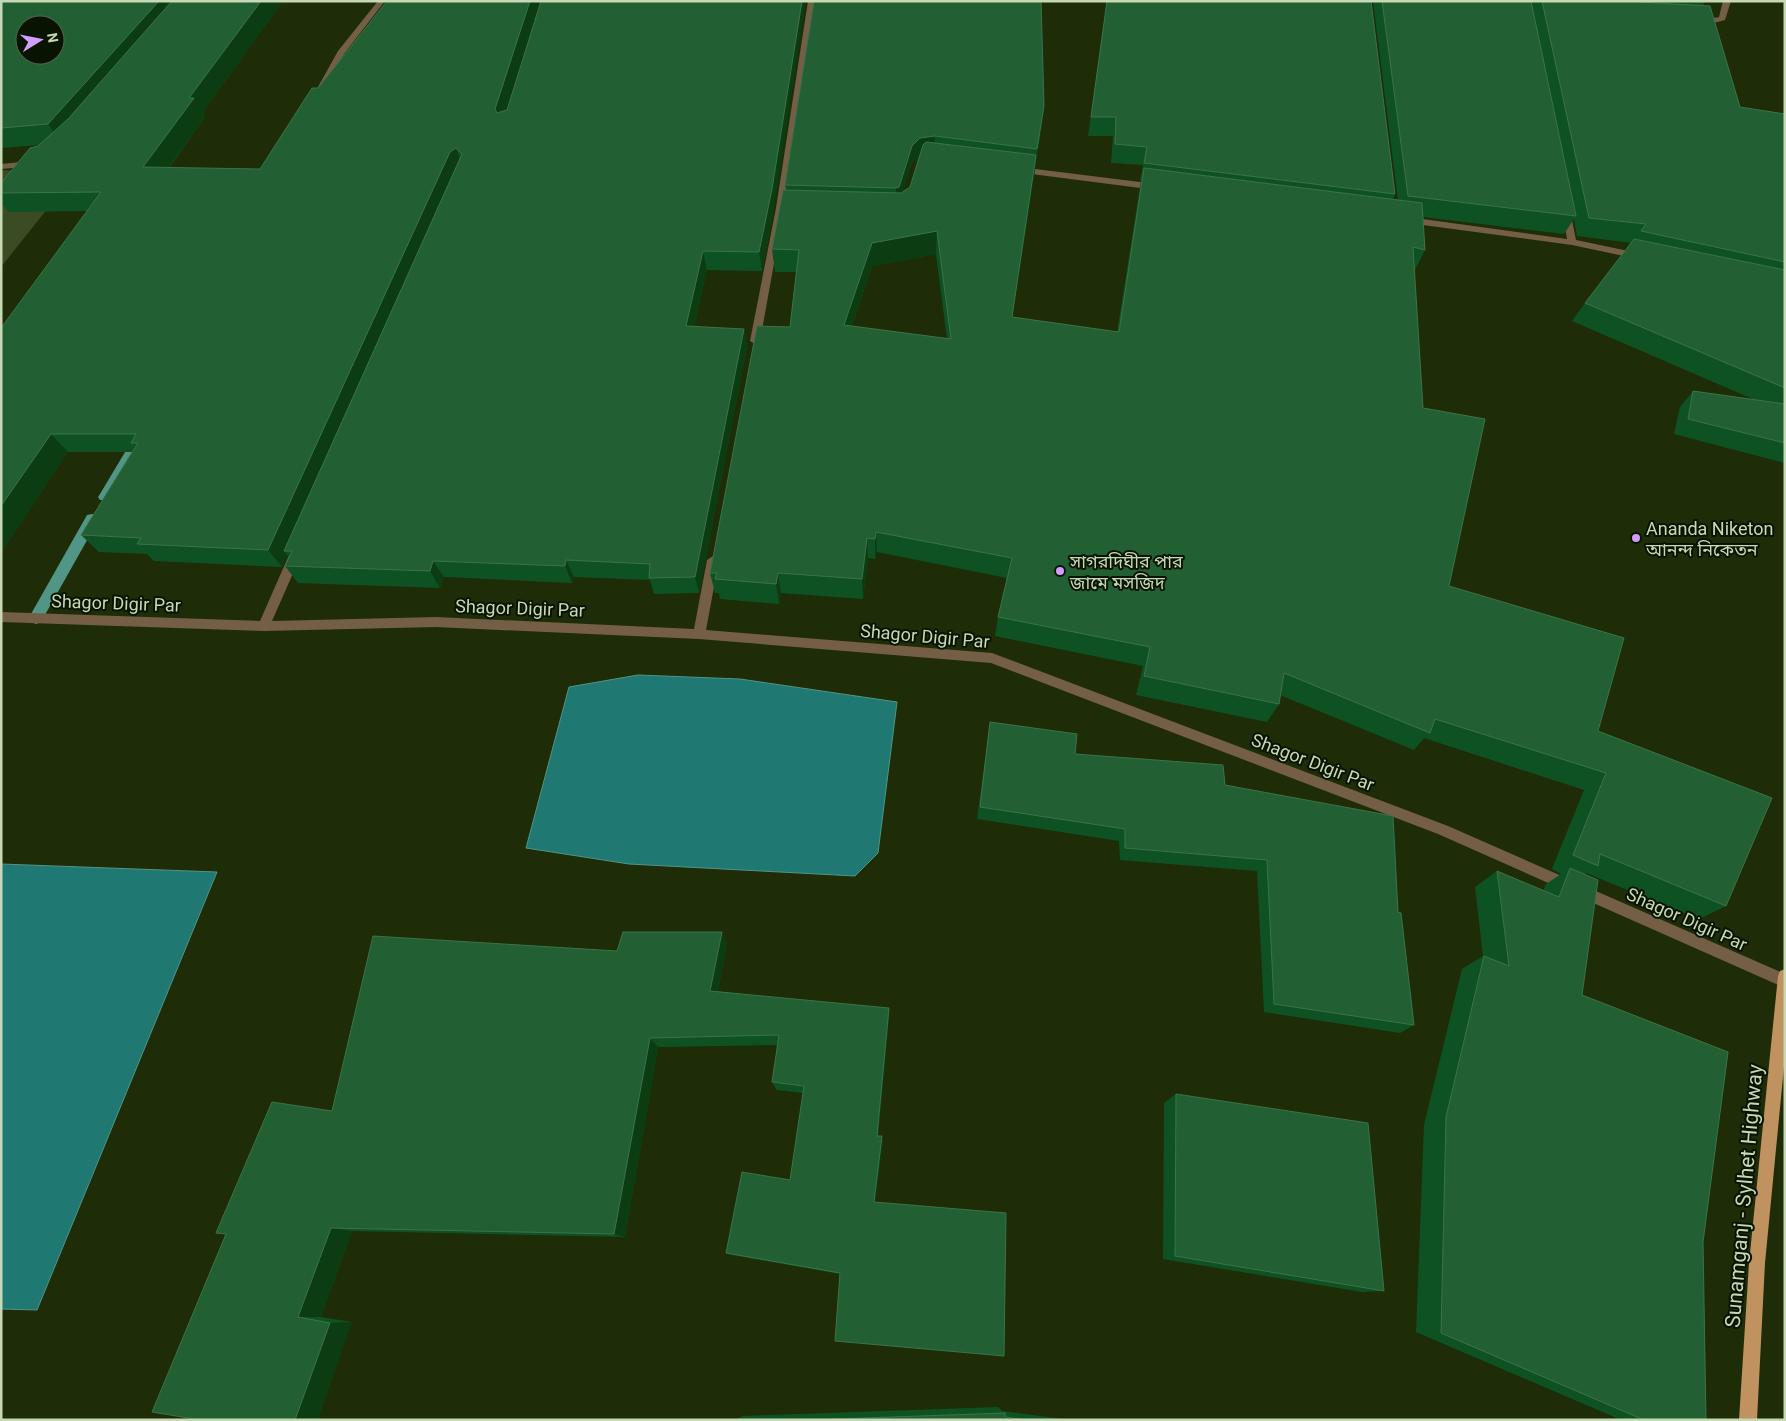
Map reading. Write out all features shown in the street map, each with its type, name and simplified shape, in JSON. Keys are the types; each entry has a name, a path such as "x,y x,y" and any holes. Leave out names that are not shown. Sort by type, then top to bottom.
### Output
{"main road":[{"name":"Sunamganj - Sylhet Highway","path":"1748,1420 1757,1262 1784,980"}],"street":[{"path":"318,94 341,53 382,1"},
{"path":"752,353 785,208 812,1"},
{"path":"1694,20 1712,21 1722,18 1727,1"},
{"path":"1,167 40,163"},
{"path":"1011,170 1165,188"},
{"path":"1565,204 1572,242"},
{"path":"1394,218 1572,242 1649,259"},
{"path":"264,626 300,544"},
{"path":"699,634 716,546"},
{"name":"Shagor Digir Par","path":"1,617 264,626 436,622 699,634 992,658 1443,830 1784,980"}],"green space":[{"path":"1,170 75,174 1,267"}],"water":[{"path":"638,675 740,679 897,702 878,853 855,876 629,864 526,848 569,687"},
{"path":"1,864 217,872 37,1310 1,1309"}],"building":[{"path":"1,1 159,1 48,124 1,128"},
{"path":"172,1 261,1 189,98 194,98 143,167 260,169 312,88 318,88 387,1 530,1 495,109 497,113 507,110 541,1 802,1 772,189 759,252 703,251 686,326 744,329 695,577 649,578 650,564 566,560 565,566 433,561 430,571 285,566 292,551 284,551 462,154 456,148 450,152 268,550 137,544 141,538 81,535 138,443 131,443 136,434 51,434 1,506 1,328 101,192 1,193 1,183 30,148 38,146 68,119"},
{"path":"814,1 1041,1 1044,106 1037,149 935,136 920,138 912,146 899,187 785,185"},
{"path":"1107,1 1371,1 1395,194 1144,163 1147,147 1115,144 1116,117 1091,117"},
{"path":"1382,1 1531,1 1576,216 1408,196"},
{"path":"1542,1 1638,1 1710,6 1740,107 1785,114 1785,262 1641,231 1646,224 1589,218"},
{"path":"926,142 1036,155 1012,317 1119,332 1144,168 1422,203 1425,250 1413,247 1423,408 1485,419 1449,586 1624,638 1598,731 1772,798 1726,906 1600,854 1598,866 1573,855 1606,773 1435,719 1430,733 1284,673 1279,704 1144,676 1150,647 998,617 1012,558 876,532 875,539 867,538 862,579 778,573 776,584 715,579 717,573 710,573 757,326 790,327 799,250 772,249 783,190 901,193 910,187 923,145","holes":["937,231 951,339 844,325 872,243"]},
{"path":"1634,239 1785,270 1785,388 1585,303"},
{"path":"1693,391 1785,404 1785,443 1688,419"},
{"path":"990,722 1077,734 1075,754 1223,765 1225,785 1393,816 1398,912 1401,913 1414,1025 1274,1004 1267,860 1125,848 1125,829 980,807"},
{"path":"1570,868 1598,880 1582,995 1728,1052 1703,1242 1706,1420 1644,1420 1441,1333 1446,1117 1484,956 1509,966 1497,871 1559,897"},
{"path":"623,932 722,932 710,991 889,1008 877,1136 882,1136 874,1202 1006,1213 1004,1356 835,1341 840,1273 726,1253 742,1172 790,1180 804,1086 772,1082 779,1035 650,1038 614,1234 331,1228 298,1317 330,1323 295,1420 200,1420 152,1412 226,1234 216,1233 272,1102 332,1111 373,936 617,951"},
{"path":"1176,1094 1368,1123 1384,1291 1175,1256"},
{"path":"1005,1413 1005,1417 1029,1420 807,1420"}],"waterway":[{"path":"105,497 141,435"},
{"path":"36,618 92,519"}],"place":[{"name":"Ananda Niketon আনন্দ নিকেতন","path":"1636,538"},
{"name":"সাগরদিঘীর পার জামে মসজিদ","path":"1060,571"}]}
